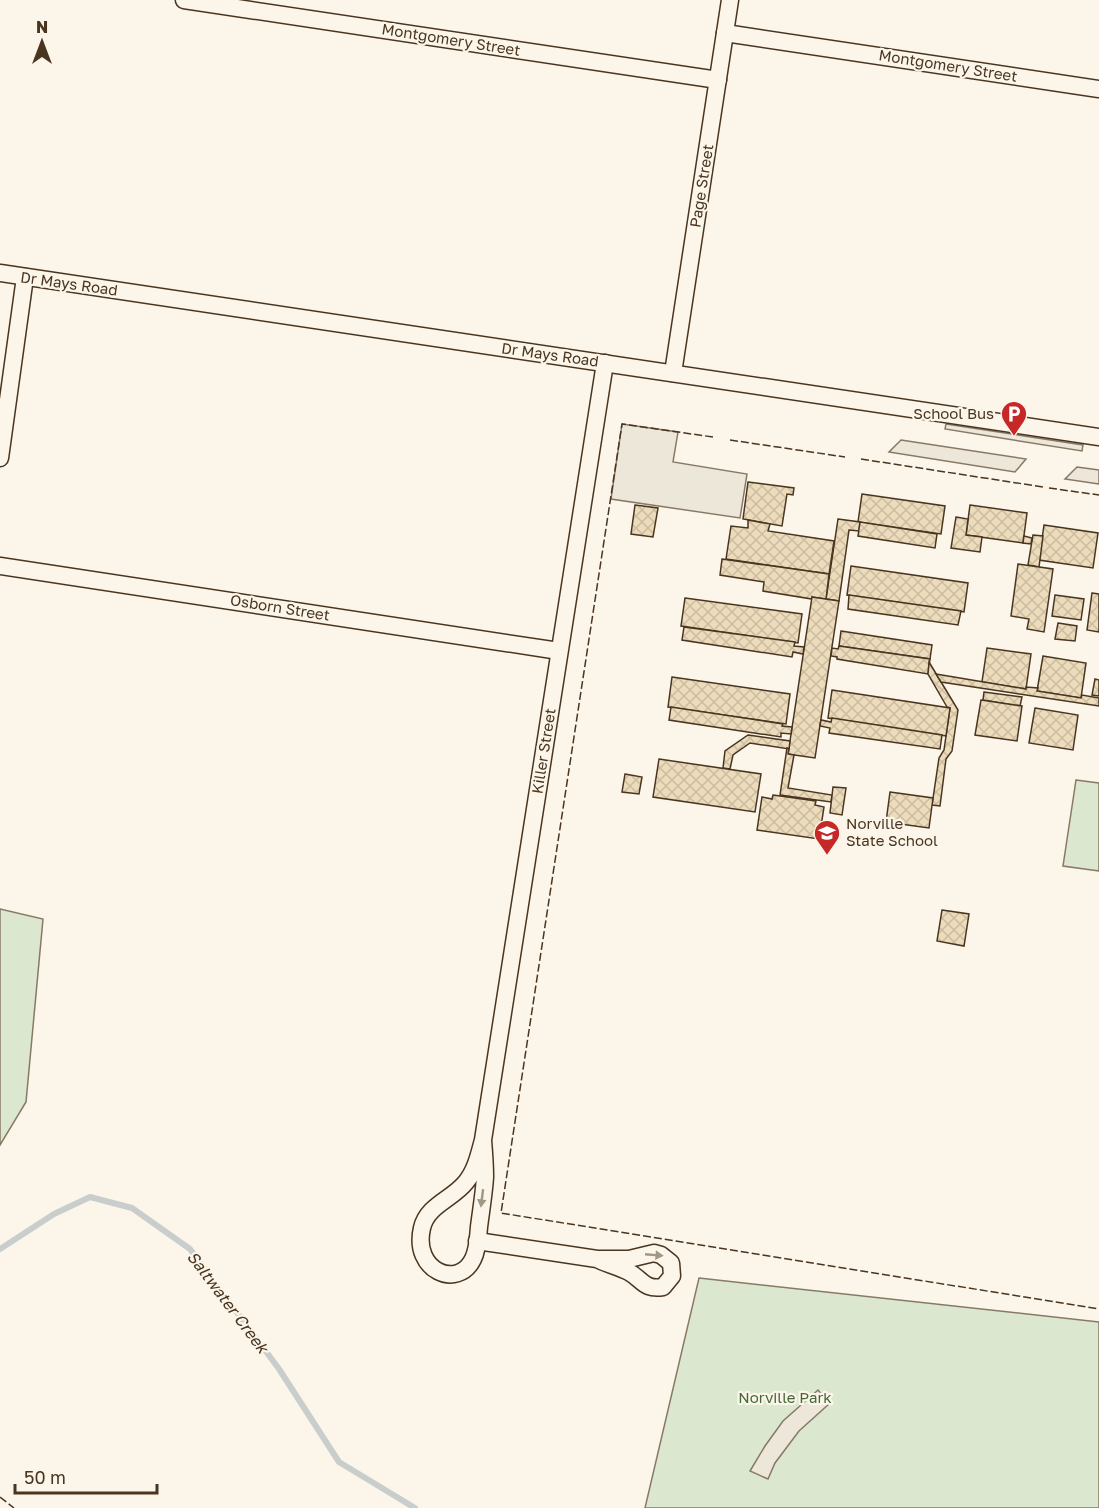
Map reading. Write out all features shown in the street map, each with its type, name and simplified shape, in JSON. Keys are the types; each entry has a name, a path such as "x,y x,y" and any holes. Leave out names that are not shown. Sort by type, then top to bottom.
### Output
{"street":[{"name":"Montgomery Street","path":"184,0 718,80"},
{"name":"Page Street","path":"673,372 730,0"},
{"name":"Montgomery Street","path":"725,33 1099,89"},
{"name":"Dr Mays Road","path":"0,273 1099,437"},
{"path":"0,458 25,277"},
{"name":"Killer Street","path":"483,1140 605,363"},
{"name":"Osborn Street","path":"0,566 559,651"},
{"path":"483,1140 485,1177 476,1251 470,1264 456,1272 438,1272 426,1263 420,1246 424,1221 434,1208 467,1181 475,1167 483,1140"},
{"path":"477,1241 597,1259"}],"green space":[{"path":"1076,780 1099,783 1099,871 1063,866"},
{"path":"0,909 43,919 26,1102 0,1145"},
{"name":"Norville Park","path":"699,1278 1099,1322 1099,1508 645,1508"}],"shaded area":[{"path":"622,424 678,432 673,462 747,474 740,518 611,499"},
{"name":"School Bus","path":"946,424 1083,445 1082,451 945,429"},
{"path":"901,440 1026,459 1015,472 889,452"},
{"path":"1077,467 1099,470 1099,484 1065,479"},
{"path":"818,1390 829,1404 799,1431 775,1463 768,1479 750,1471 783,1421"}],"building":[{"path":"748,482 794,488 793,495 787,494 782,526 743,519"},
{"path":"862,494 945,506 941,534 858,522"},
{"path":"635,505 658,508 653,537 631,534"},
{"path":"970,505 1027,513 1023,543 966,535"},
{"path":"956,517 968,519 966,535 982,537 980,552 951,548"},
{"path":"838,519 860,522 859,531 849,530 839,601 826,599"},
{"path":"748,520 770,524 768,531 834,541 829,574 726,559 731,526 748,528"},
{"path":"860,522 937,534 935,548 858,536"},
{"path":"1044,525 1098,533 1093,568 1039,560"},
{"path":"1033,535 1043,536 1039,567 1028,565"},
{"path":"1024,536 1032,538 1031,544 1023,543"},
{"path":"722,559 829,574 826,599 763,591 764,582 720,575"},
{"path":"1018,564 1053,569 1044,632 1027,629 1029,619 1011,616"},
{"path":"851,566 968,583 964,612 847,595"},
{"path":"1092,593 1099,594 1099,632 1087,630"},
{"path":"849,595 961,611 958,625 848,609"},
{"path":"1055,595 1084,599 1081,620 1052,616"},
{"path":"812,597 839,601 815,758 788,754"},
{"path":"685,598 802,614 798,643 681,626"},
{"path":"1058,623 1077,626 1075,641 1055,639"},
{"path":"684,627 795,642 794,646 804,647 803,654 793,652 792,657 682,640"},
{"path":"841,631 932,645 930,659 839,646"},
{"path":"839,646 930,659 928,674 837,659 831,656 832,648 838,649"},
{"path":"987,648 1031,654 1026,689 982,682"},
{"path":"1043,656 1086,663 1081,698 1037,691"},
{"path":"929,662 958,710 952,751 946,759 940,806 932,805 950,708 947,707 928,674"},
{"path":"936,674 1026,689 1026,687 1038,688 1037,691 1081,698 1082,695 1099,698 1099,706 941,682"},
{"path":"672,677 790,694 786,724 668,707"},
{"path":"1095,679 1099,680 1099,696 1092,695"},
{"path":"832,690 950,708 946,736 828,718"},
{"path":"984,692 1022,697 1020,706 983,700"},
{"path":"981,700 1022,706 1017,741 975,735"},
{"path":"671,707 783,724 782,726 792,727 791,734 781,733 781,737 669,720"},
{"path":"1035,708 1078,715 1073,750 1029,743"},
{"path":"832,718 942,735 940,749 829,733 830,728 820,726 821,720 831,722"},
{"path":"748,735 790,741 789,749 750,743 733,755 730,769 723,768 725,751"},
{"path":"787,748 789,749 788,754 794,755 788,788 832,795 831,802 780,795"},
{"path":"659,759 761,774 755,812 653,797"},
{"path":"625,774 642,777 639,794 622,792"},
{"path":"833,787 846,788 842,815 830,813"},
{"path":"890,792 933,798 929,828 886,822"},
{"path":"773,795 816,801 815,805 824,807 819,839 757,830 762,797 772,799"},
{"path":"942,910 969,914 964,946 937,941"}],"waterway":[{"name":"Saltwater Creek","path":"0,1249 54,1214 90,1197 132,1208 190,1249 279,1369 339,1462 415,1508"}],"fence":[{"path":"713,437 622,424 501,1213 1099,1309"},
{"path":"730,440 845,457"},
{"path":"861,459 1043,487"},
{"path":"1049,488 1099,495"},
{"path":"0,1497 14,1508"}],"place":[{"name":"School Bus","path":"1014,437"},
{"name":"Norville State School","path":"827,856"}]}
